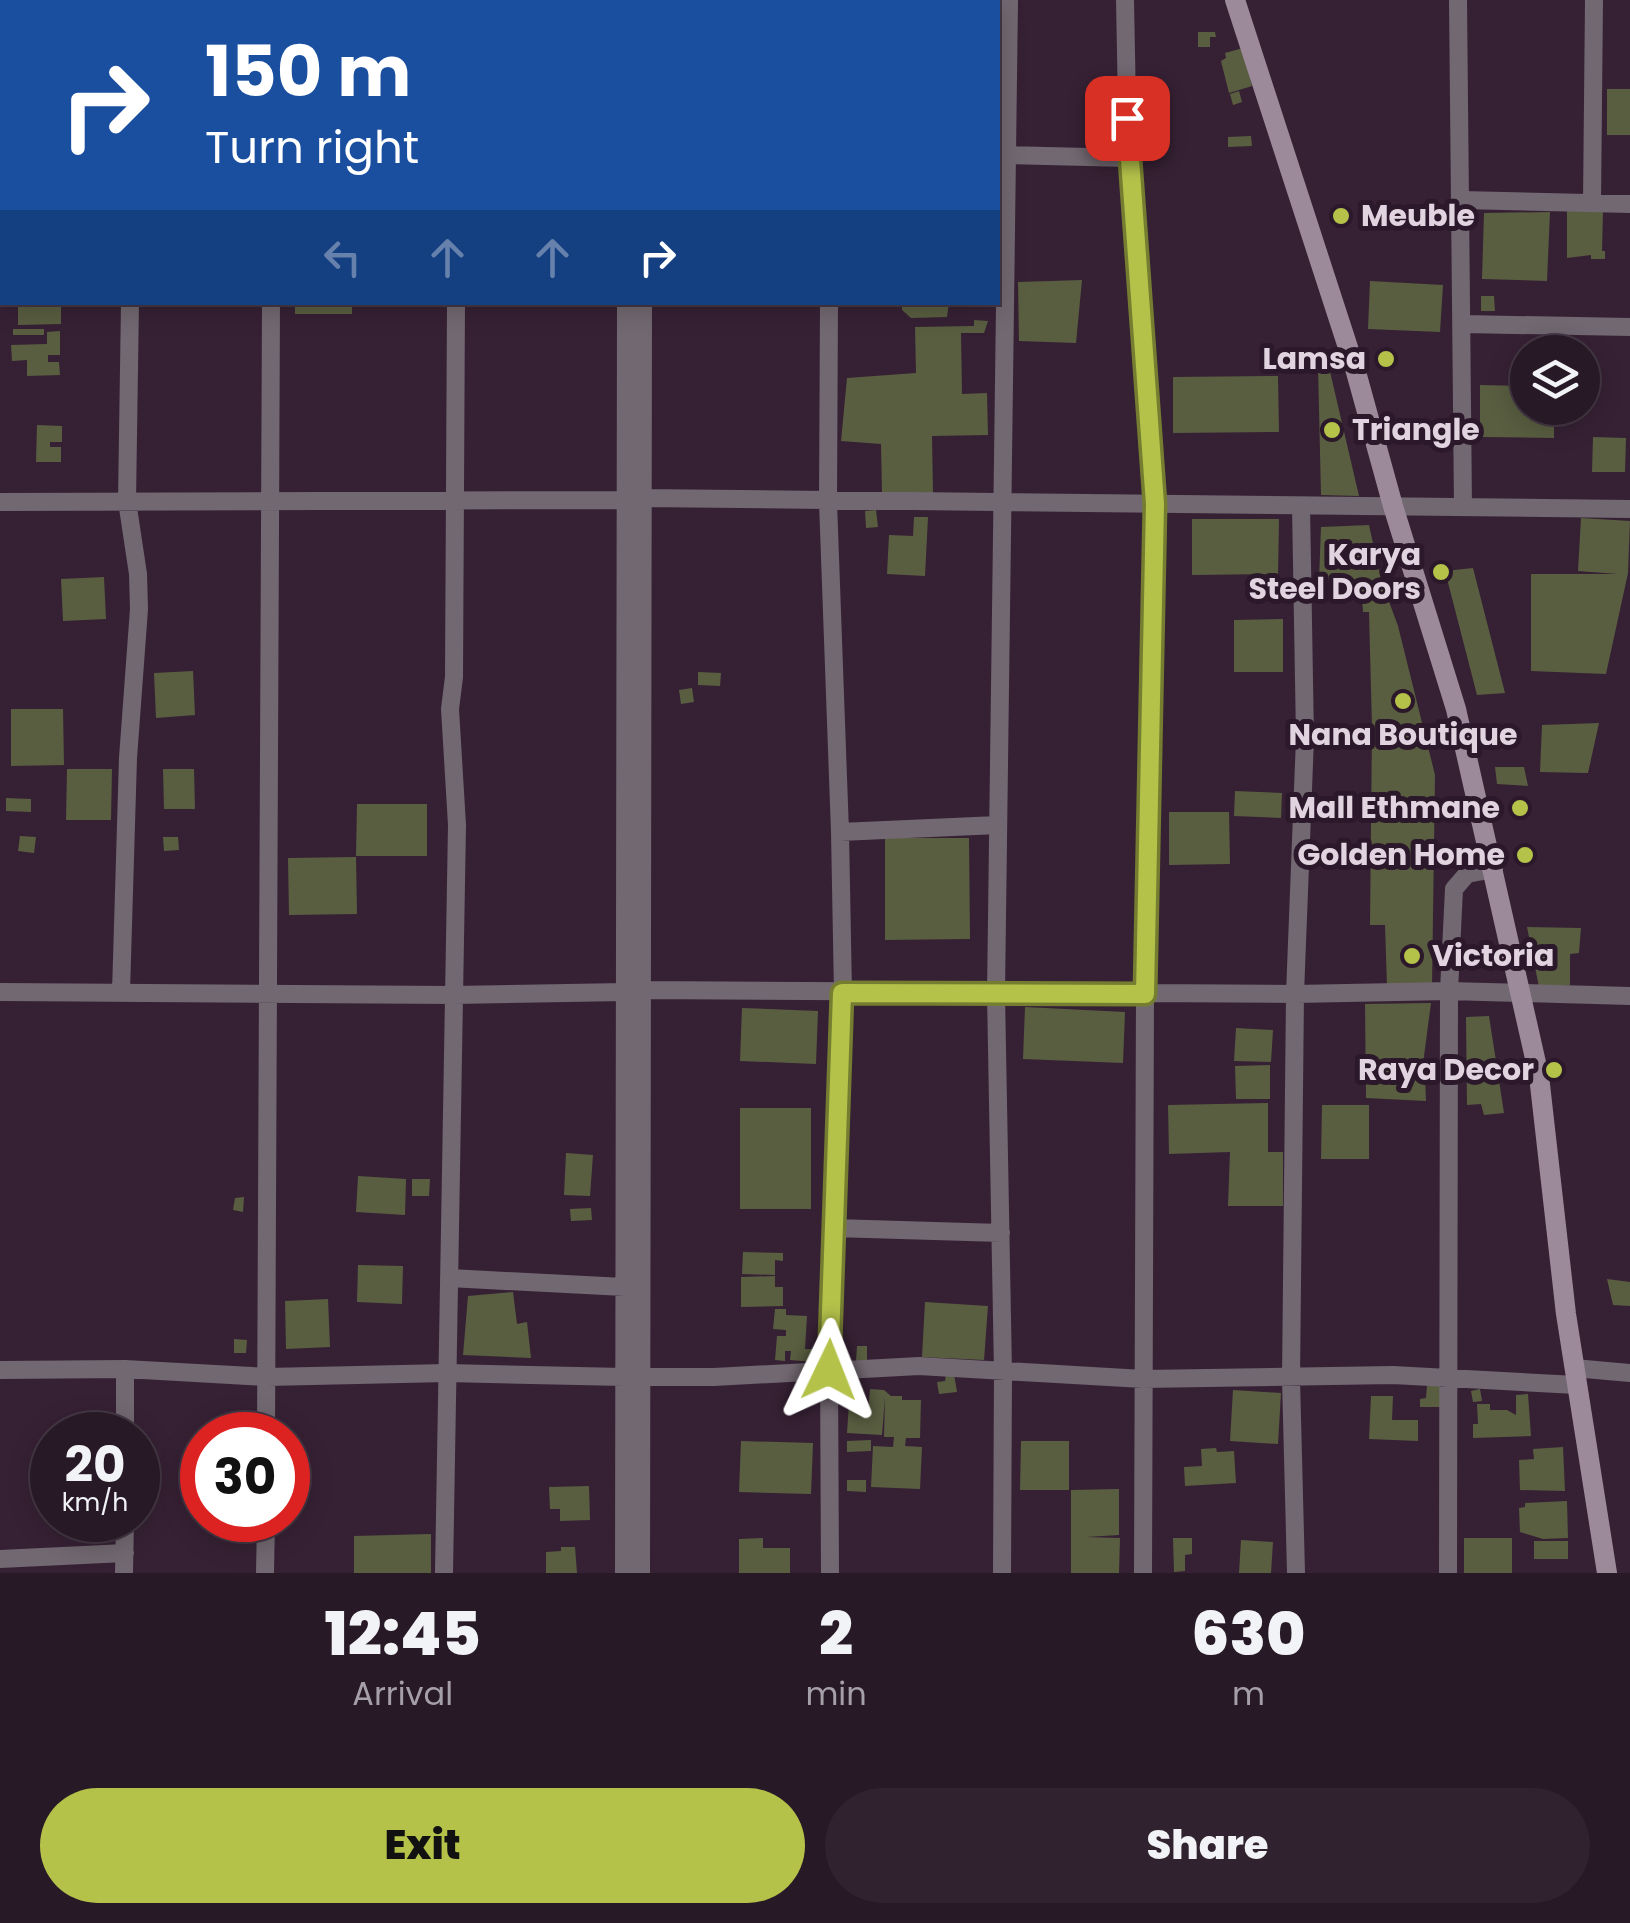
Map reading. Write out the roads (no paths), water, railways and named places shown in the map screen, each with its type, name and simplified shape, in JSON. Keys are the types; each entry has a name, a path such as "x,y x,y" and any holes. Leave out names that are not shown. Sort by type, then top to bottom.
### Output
{"street":[{"path":"1002,1573 1004,1372 996,994 1009,0"},
{"path":"1125,0 1128,158 1155,504 1145,994 1143,1573"},
{"path":"1235,0 1344,335 1456,708 1539,1076 1575,1377 1607,1573"},
{"path":"1458,0 1463,507"},
{"path":"1592,203 1594,0"},
{"path":"1007,155 1128,158"},
{"path":"1461,200 1630,204"},
{"path":"121,992 128,758 139,609 127,502 130,305"},
{"path":"266,1412 271,305"},
{"path":"444,1573 457,825 450,709 454,676 456,305"},
{"path":"626,305 634,499 633,1377 641,1573"},
{"path":"634,499 643,305"},
{"path":"829,305 828,502 842,993 829,1370 830,1573"},
{"path":"1463,324 1630,327"},
{"path":"0,502 634,499 1630,509"},
{"path":"1296,1573 1291,1379 1295,994 1305,738 1302,506"},
{"path":"840,832 998,825"},
{"path":"1448,1573 1449,991 1454,889 1467,874 1494,870"},
{"path":"624,1573 633,1377 624,1287 633,991"},
{"path":"0,992 1449,991 1630,996"},
{"path":"834,1228 1001,1233"},
{"path":"449,1278 624,1287"},
{"path":"0,1370 125,1369 266,1377 447,1373 633,1377 919,1366 1143,1379 1575,1377 1630,1373"},
{"path":"125,1369 125,1412"},
{"path":"124,1542 124,1573"},
{"path":"266,1542 266,1573"},
{"path":"0,1559 124,1553"}],"place":[{"name":"Meuble","path":"1341,216"},
{"name":"Lamsa","path":"1386,359"},
{"name":"Triangle","path":"1332,430"},
{"name":"Karya Steel Doors","path":"1441,572"},
{"name":"Nana Boutique","path":"1403,701"},
{"name":"Mall Ethmane","path":"1520,808"},
{"name":"Golden Home","path":"1525,855"},
{"name":"Victoria","path":"1412,956"},
{"name":"Raya Decor","path":"1554,1070"}]}
